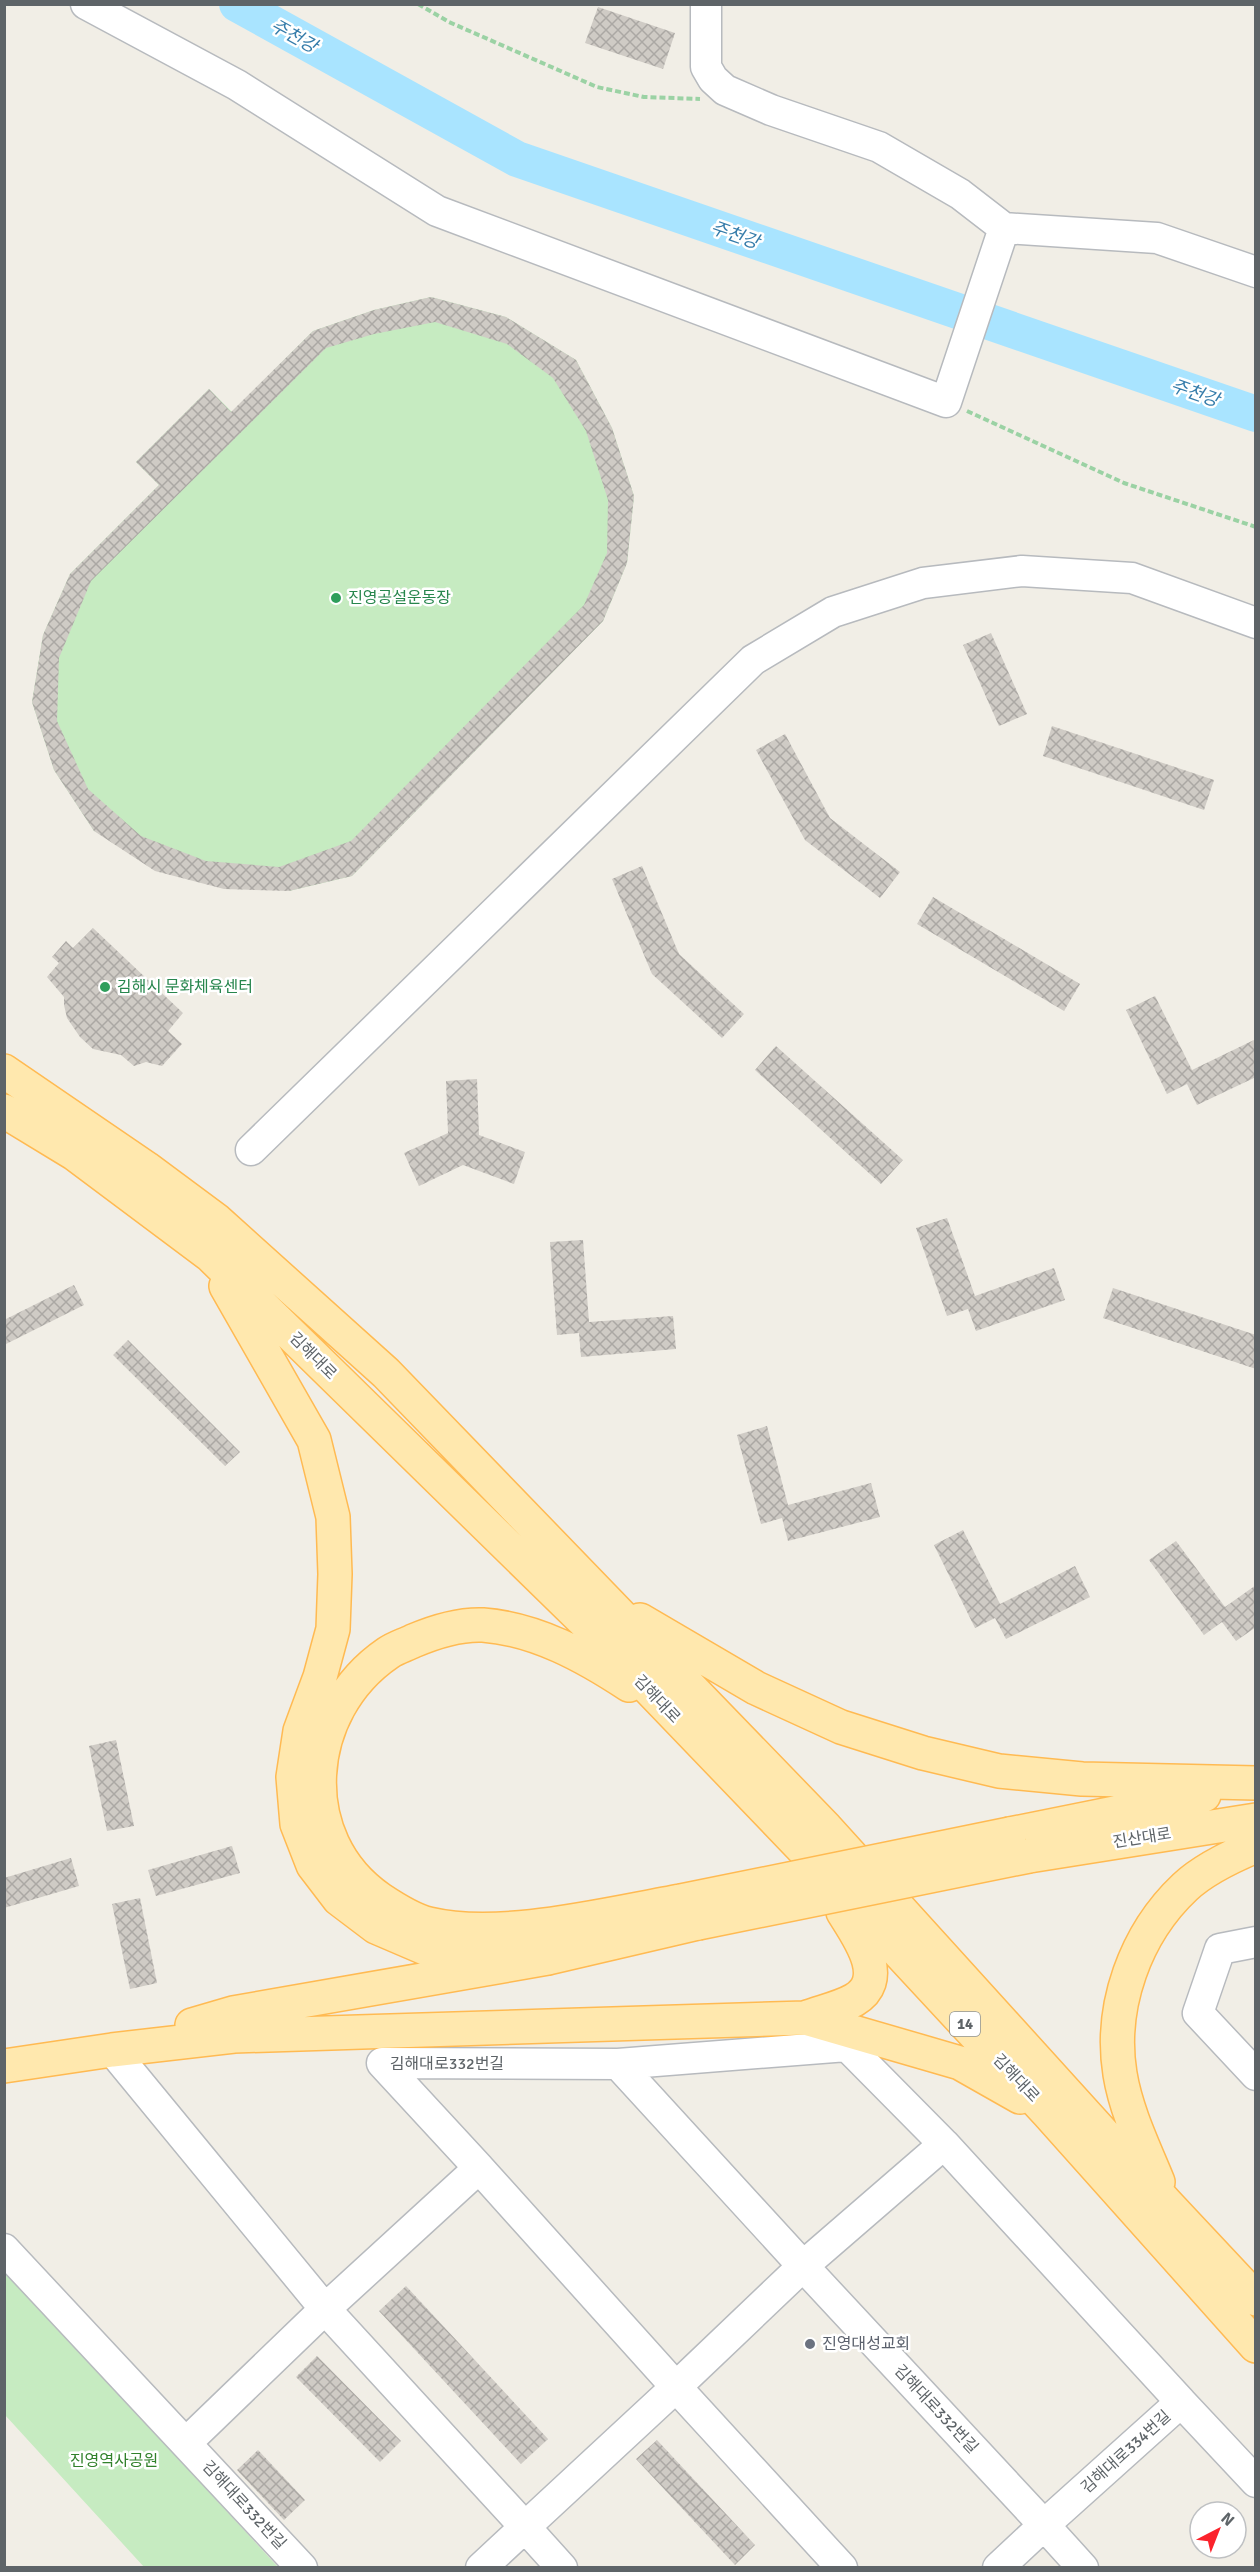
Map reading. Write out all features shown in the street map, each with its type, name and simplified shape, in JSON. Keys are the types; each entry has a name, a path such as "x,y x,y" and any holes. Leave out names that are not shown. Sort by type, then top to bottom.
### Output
{"main road":[{"name":"김해대로","path":"4,1071 146,1168 216,1220 386,1373 826,1828 1256,2299"},
{"name":"김해대로","path":"4,1111 75,1154 210,1255 588,1625 806,1852 1048,2113 1256,2346"},
{"path":"210,1255 314,1440 333,1517 335,1574 333,1629 320,1677 300,1731 292,1778 297,1824 314,1865 339,1899 376,1927 426,1948 548,1958"},
{"path":"606,1600 756,1688 841,1727 923,1753 999,1771 1035,1775 1082,1779 1256,1784"},
{"path":"667,1709 603,1668 544,1638 482,1625 437,1631 389,1652 359,1678 340,1704 325,1738 319,1782 322,1821 339,1858 363,1887 394,1908 428,1924 472,1929 518,1929 690,1912 1020,1845 1256,1784"},
{"name":"진산대로","path":"1020,1845 1256,1820"},
{"path":"1166,2203 1133,2118 1120,2074 1118,2022 1131,1965 1156,1921 1185,1886 1232,1856 1256,1846"},
{"path":"805,2018 855,1999 868,1986 871,1968 864,1945 806,1852"},
{"path":"112,2050 233,2013 548,1958 690,1912"},
{"path":"4,2066 112,2050 234,2036 805,2018 960,2063 1048,2113"}],"street":[{"path":"86,4 237,85 437,211 948,393 1002,232"},
{"path":"706,4 706,67 713,79 725,90 771,110 879,147 960,194 1002,232 1156,238 1256,272"},
{"path":"251,1150 753,660 833,612 924,583 1022,571 1132,578 1256,623"},
{"path":"1251,2070 1198,2013 1220,1949 1256,1942"},
{"name":"김해대로332번길","path":"842,2568 382,2063 618,2064 847,2046 944,2144 1181,2402"},
{"path":"112,2050 325,2309 562,2568"},
{"name":"김해대로332번길","path":"618,2064 1083,2568"},
{"path":"481,2568 803,2266 944,2144"},
{"path":"186,2443 325,2309 479,2168"},
{"name":"김해대로332번길","path":"4,2249 302,2568"},
{"name":"김해대로334번길","path":"1044,2525 1181,2402 1256,2482"},
{"path":"999,2568 1044,2525"}],"path":[{"path":"418,4 449,22 597,87 644,97 727,100 734,94"},
{"path":"948,393 1124,483 1256,527"}],"green space":[{"name":"진영공설운동장","path":"431,297 506,317 576,360 612,428 634,496 627,563 603,621 352,876 289,891 94,831 54,770 32,702 43,635 70,574 159,485 136,462 209,389 232,412 313,331 374,310"},
{"name":"진영역사공원","path":"5,2270 278,2567 144,2567 5,2415"}],"building":[{"path":"598,7 675,33 663,69 585,43"},
{"path":"431,297 506,317 576,360 612,428 634,496 627,563 603,621 352,876 289,891 224,889 155,871 94,831 54,770 32,702 43,635 70,574 159,485 136,462 209,389 231,412 313,331 374,310","holes":["435,322 507,344 553,378 586,431 608,500 607,553 584,605 351,841 279,867 206,861 141,836 88,789 57,721 59,658 91,581 326,348 374,334"]},
{"path":"991,633 1027,714 999,726 963,645"},
{"path":"1052,726 1214,780 1204,810 1043,756"},
{"path":"785,734 830,818 900,872 880,898 805,840 756,750"},
{"path":"642,866 679,954 744,1014 722,1038 652,974 612,879"},
{"path":"933,897 1080,984 1064,1011 917,924"},
{"name":"김해시 문화체육센터","path":"93,928 183,1013 168,1031 182,1044 162,1066 146,1062 134,1066 121,1055 93,1049 80,1037 67,1018 64,997 47,977 59,963 52,957 66,941 73,948"},
{"path":"1155,996 1192,1070 1256,1039 1256,1077 1197,1105 1187,1084 1167,1094 1126,1010"},
{"path":"776,1046 903,1160 881,1184 755,1070"},
{"path":"477,1079 479,1135 525,1152 514,1184 463,1165 419,1186 404,1153 448,1133 446,1081"},
{"path":"947,1218 975,1296 1054,1268 1065,1300 976,1331 968,1309 947,1316 916,1228"},
{"path":"583,1240 589,1322 673,1316 676,1349 581,1357 579,1333 557,1335 550,1242"},
{"path":"74,1285 84,1305 4,1345 4,1320"},
{"path":"1113,1288 1256,1335 1256,1369 1103,1318"},
{"path":"128,1340 240,1452 225,1466 113,1355"},
{"path":"767,1426 788,1505 871,1483 880,1517 788,1541 782,1518 761,1524 737,1435"},
{"path":"963,1530 1000,1604 1075,1566 1090,1597 1006,1639 995,1618 975,1628 934,1545"},
{"path":"1176,1541 1225,1607 1256,1585 1256,1627 1236,1641 1222,1622 1204,1635 1149,1560"},
{"path":"116,1740 134,1826 107,1831 89,1746"},
{"path":"232,1846 240,1873 156,1896 148,1870"},
{"path":"71,1858 79,1886 4,1908 4,1878"},
{"path":"140,1898 157,1983 130,1989 112,1904"},
{"path":"406,2286 548,2439 521,2464 379,2311"},
{"path":"317,2356 401,2441 380,2462 296,2377"},
{"path":"657,2440 755,2545 735,2565 636,2459"},
{"path":"258,2450 305,2500 284,2520 237,2470"}],"waterway":[{"name":"주천강","path":"237,4 517,159 1256,414"}],"place":[{"name":"진영공설운동장","path":"336,598"},
{"name":"김해시 문화체육센터","path":"105,987"},
{"name":"진영대성교회","path":"810,2344"}]}
